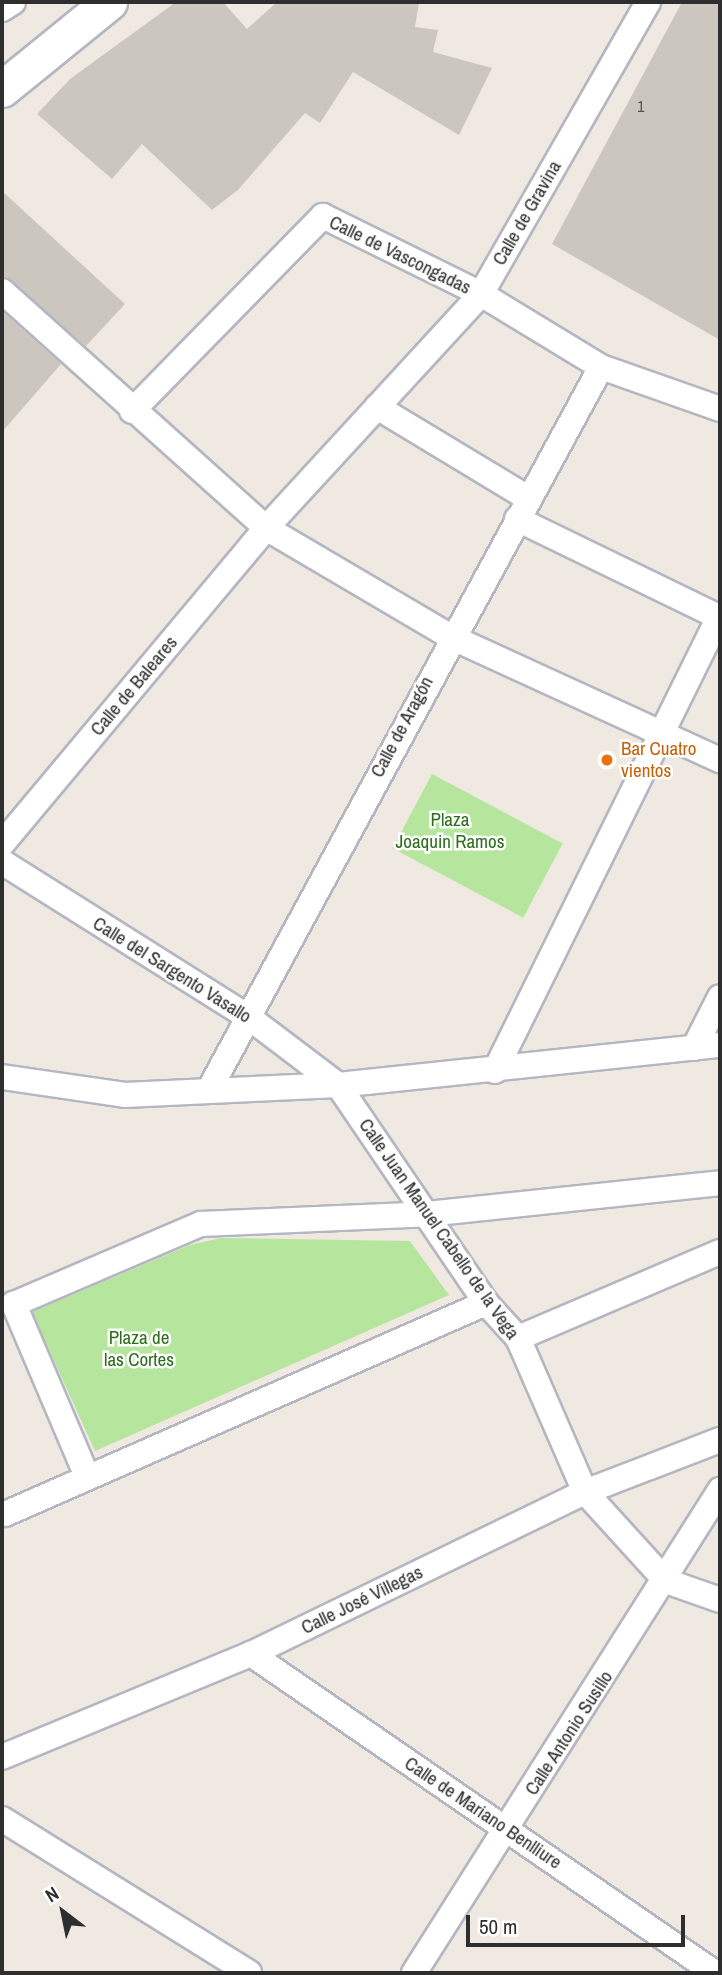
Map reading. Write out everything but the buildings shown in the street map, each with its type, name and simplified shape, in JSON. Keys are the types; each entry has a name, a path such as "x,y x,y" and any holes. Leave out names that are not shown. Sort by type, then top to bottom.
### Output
{"main road":[{"path":"2,89 109,2"}],"street":[{"path":"2,9 13,2"},
{"name":"Calle de Gravina","path":"265,528 481,293 648,2"},
{"name":"Calle de Vascongadas","path":"132,411 323,216 481,293 601,367 720,409"},
{"path":"2,291 132,411 265,528 451,637 659,736 720,760"},
{"name":"Calle de Aragón","path":"209,1090 451,637 601,367"},
{"path":"377,407 522,508 720,616 495,1071"},
{"name":"Calle de Baleares","path":"2,844 265,528"},
{"name":"Calle del Sargento Vasallo","path":"2,862 247,1016 338,1085"},
{"path":"694,1048 720,997"},
{"path":"2,1077 125,1095 338,1085 495,1071 720,1045"},
{"name":"Calle Juan Manuel Cabello de la Vega","path":"338,1085 486,1303 518,1338 585,1492 666,1581"},
{"path":"86,1474 14,1304 201,1224 427,1214 720,1183"},
{"path":"518,1338 720,1252"},
{"path":"5,1514 86,1474 486,1303"},
{"name":"Calle José Villegas","path":"2,1757 251,1654 585,1492 720,1440"},
{"name":"Calle Antonio Susillo","path":"414,1973 666,1581 720,1490"},
{"path":"666,1581 720,1600"},
{"name":"Calle de Mariano Benlliure","path":"251,1654 715,1973"},
{"path":"2,1819 249,1973"}],"green space":[{"name":"Plaza Joaquin Ramos","path":"432,774 563,843 523,918 393,848"},
{"name":"Plaza de las Cortes","path":"221,1238 410,1241 449,1295 95,1451 32,1312 190,1245"}],"place":[{"name":"Bar Cuatro vientos","path":"607,760"}]}
